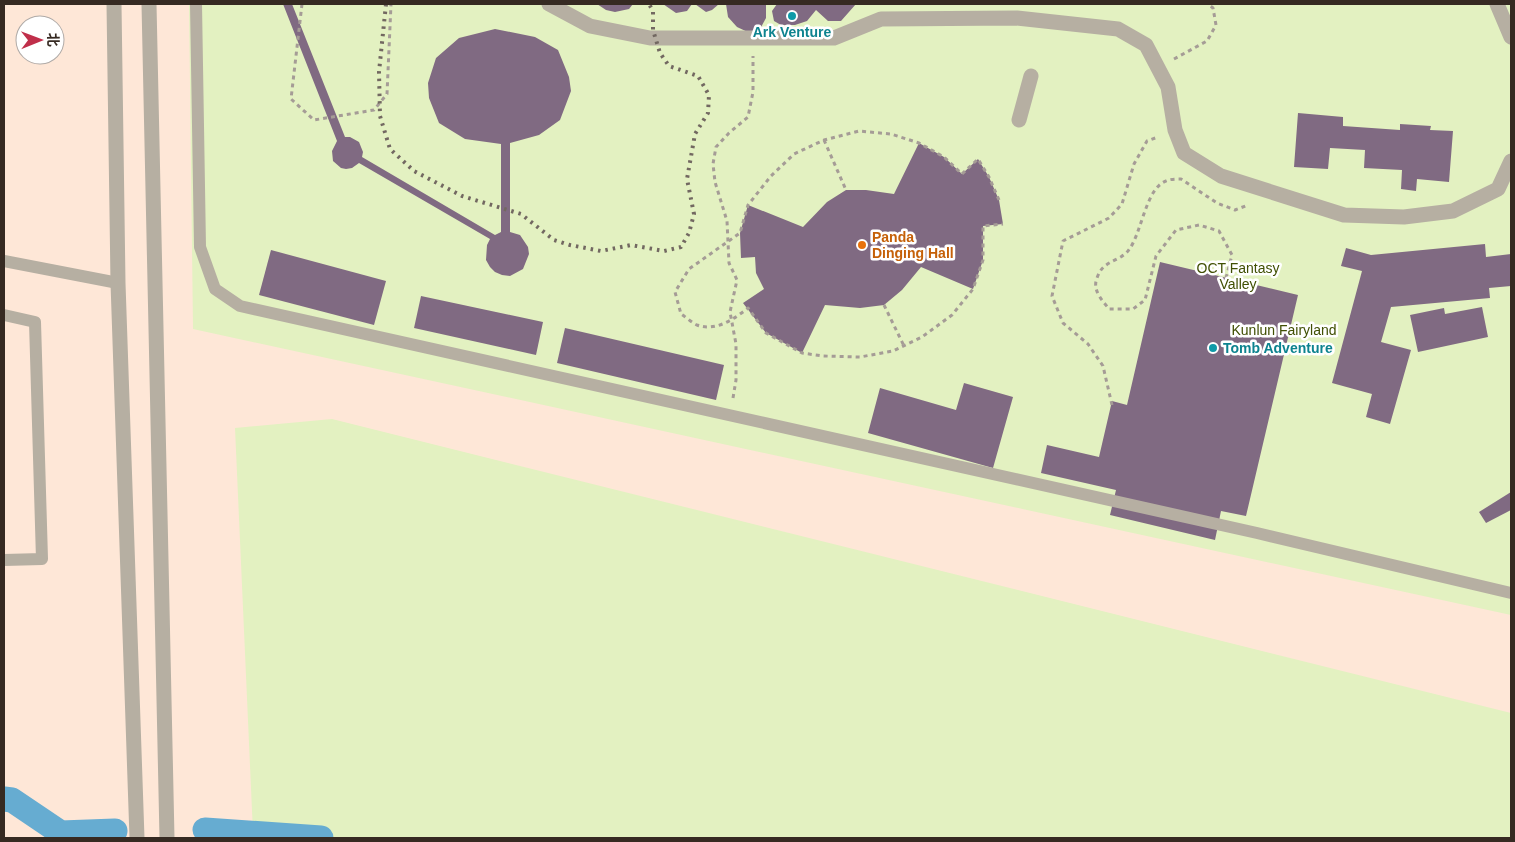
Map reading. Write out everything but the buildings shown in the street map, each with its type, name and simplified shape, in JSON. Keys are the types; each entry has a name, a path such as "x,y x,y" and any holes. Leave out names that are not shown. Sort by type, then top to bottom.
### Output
{"street":[{"path":"114,4 118,283 136,838"},
{"path":"149,4 167,838"},
{"path":"549,4 590,26 650,38 834,38 881,19 1017,18 1118,29 1146,45 1168,87 1175,130 1184,153 1221,176 1344,214 1404,217 1453,211 1498,189 1511,161"},
{"path":"1497,4 1511,37"},
{"path":"1019,120 1031,76"}],"lane":[{"path":"196,4 200,247 215,289 240,306 1257,533 1511,593"},
{"path":"4,261 118,283"},
{"path":"4,315 35,322 42,559 4,560"}],"path":[{"path":"302,4 291,98 314,120 374,110 387,94 391,4"},
{"path":"1157,67 1207,41 1216,25 1213,8 1208,4"},
{"path":"731,416 736,371 736,344 730,312 737,280 729,263 727,221 714,182 713,164 716,147 748,117 753,92 752,38"},
{"path":"1112,405 1103,366 1088,344 1063,323 1052,296 1063,241 1109,218 1122,204 1134,164 1147,141 1175,130"},
{"path":"998,200 989,177 978,159 962,174 944,157 919,143 891,134 859,131 824,140 794,154 770,176 748,205 740,233 689,269 675,292 681,314 697,326 713,327 732,320 748,308 766,333 802,353 823,356 860,357 893,351 922,337 952,315 973,289 983,260 983,226 1003,224"},
{"path":"824,140 846,190"},
{"path":"1226,278 1232,255 1219,231 1199,225 1176,230 1156,256 1145,300 1133,310 1110,308 1097,294 1096,280 1103,266 1127,252 1154,190 1165,181 1181,179 1217,203 1235,210 1255,203 1268,191"},
{"path":"884,305 904,346"}],"shaded area":[{"path":"4,4 1511,4 1511,838 4,838"}],"green space":[{"name":"OCT Fantasy Valley","path":"189,4 1511,4 1511,615 193,329"},
{"path":"332,419 1511,713 1511,838 347,838 253,833 235,428"}],"waterway":[{"path":"4,799 12,800 61,833 115,831"},
{"path":"205,830 321,838"}],"railway":[{"path":"386,4 379,72 380,116 390,149 414,171 462,196 521,214 554,240 601,251 631,245 664,251 681,247 689,233 694,214 687,179 695,134 708,113 709,95 698,76 669,66 660,53 653,30 653,11 649,4"}],"place":[{"name":"Ark Venture","path":"792,16"},
{"name":"Panda Dinging Hall","path":"862,245"},
{"name":"Tomb Adventure","path":"1213,348"}],"park label":[{"name":"Kunlun Fairyland","path":"1284,330"}]}
